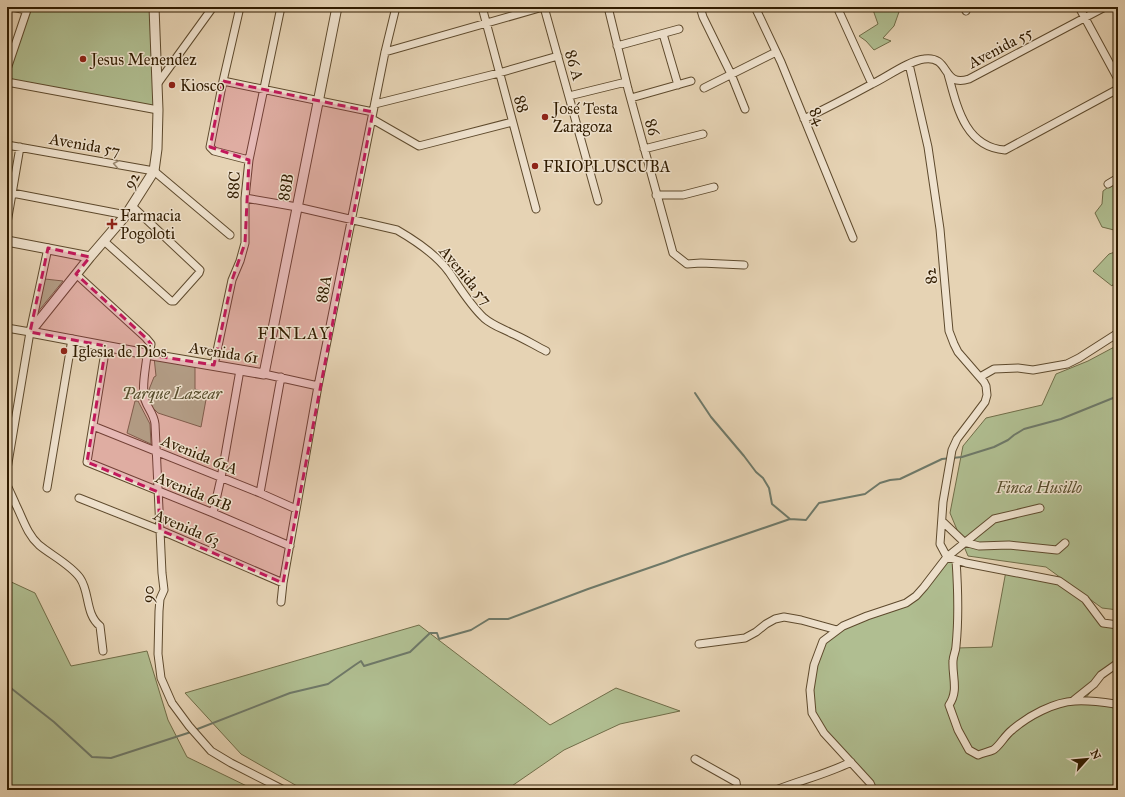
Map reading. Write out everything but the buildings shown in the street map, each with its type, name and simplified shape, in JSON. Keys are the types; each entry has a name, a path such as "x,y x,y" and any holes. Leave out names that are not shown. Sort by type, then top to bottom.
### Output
{"street":[{"path":"7,69 10,49 27,9 11,7"},
{"name":"92","path":"30,332 76,274 126,215 154,170 157,149 158,83 154,7"},
{"path":"158,83 207,11 213,7"},
{"path":"240,7 210,147 214,151 249,160"},
{"name":"88C","path":"214,365 232,280 240,261 245,243 245,198 249,160 281,7"},
{"name":"88B","path":"264,374 336,7"},
{"name":"88A","path":"281,602 283,583 318,386 385,52 396,7"},
{"name":"88","path":"482,7 536,209"},
{"path":"385,52 543,7"},
{"name":"86 A","path":"543,7 598,201"},
{"name":"86","path":"608,7 626,82 673,253 687,264 701,263 744,265"},
{"path":"700,7 731,74 745,109"},
{"name":"84","path":"755,7 776,52 853,238"},
{"path":"837,7 872,84"},
{"path":"1079,7 1118,79"},
{"name":"Avenida 55","path":"804,119 909,64 923,59 930,58 937,60 946,69 952,79 961,81 969,79 1105,7"},
{"path":"617,46 679,29"},
{"path":"663,34 678,85"},
{"path":"704,88 776,52"},
{"path":"373,112 558,56"},
{"name":"82","path":"909,64 928,147 940,229 949,330 958,352 984,382 987,390 985,402 957,439 952,450 943,502 940,544 946,557"},
{"path":"948,74 957,107 970,132 976,139 984,144 1005,150 1118,89"},
{"path":"223,81 373,112 419,146 512,122"},
{"path":"631,98 691,81"},
{"path":"7,82 158,110"},
{"path":"569,96 626,82"},
{"path":"644,149 703,134"},
{"name":"Avenida 57","path":"7,145 154,170"},
{"path":"7,223 10,193 20,147"},
{"path":"154,170 230,235"},
{"path":"1108,184 1118,178"},
{"path":"656,195 683,195 714,187"},
{"path":"10,193 126,215"},
{"name":"Avenida 57","path":"245,198 297,207 397,230 411,238 432,254 448,271 465,296 484,318 495,326 522,338 546,352"},
{"path":"104,241 171,301 174,301 198,273 200,270 132,206"},
{"path":"7,241 90,257"},
{"path":"7,468 30,332 48,248"},
{"name":"90","path":"76,274 151,344 150,350 147,354 144,395 148,408 154,418 156,451 164,590 160,599 159,611 158,654 161,678 172,703 189,726 211,751 284,790"},
{"name":"Avenida 61","path":"7,328 264,374 318,386"},
{"path":"980,377 994,369 1018,368 1033,370 1067,364 1118,333"},
{"path":"47,488 72,340"},
{"path":"93,426 106,346"},
{"path":"213,513 221,478 240,370"},
{"path":"260,493 280,377"},
{"name":"Avenida 61A","path":"93,426 296,509"},
{"name":"Avenida 61B","path":"93,426 87,462 290,546"},
{"path":"7,485 25,527 31,536 38,544 73,570 80,578 86,594 90,612 95,623 100,626 103,650"},
{"name":"Avenida 63","path":"79,498 160,530 283,583"},
{"path":"873,790 870,783 824,733 812,713 810,690 814,665 823,641 843,626 911,600 924,587 946,557 994,518 1040,508"},
{"path":"942,521 964,542 979,546 1009,545 1057,550 1065,543"},
{"path":"946,557 1059,582 1085,599 1103,624 1118,625"},
{"path":"956,560 958,599 956,648 953,660 954,699 949,705 958,730 969,750 978,755 994,750 1010,731 1024,720 1062,702 1098,701 1115,704"},
{"path":"699,644 745,638 775,619 784,617 837,630"},
{"path":"1074,701 1094,684 1101,675 1118,663"},
{"path":"695,758 736,782 737,790"},
{"path":"776,790 804,779 833,771 851,762"}],"highlighted area":[{"path":"223,81 373,112 283,583 160,530 158,492 87,462 106,346 30,332 48,248 90,257 76,274 146,338 151,344 149,355 214,365 232,280 245,243 249,160 210,147"}],"green space":[{"name":"Jesus Menendez","path":"28,7 154,7 158,110 7,82 7,69"},
{"path":"872,7 899,7 900,9 894,26 883,38 891,41 874,50 859,36 878,24"},
{"path":"1114,183 1118,183 1118,231 1102,227 1095,213 1102,204 1103,191"},
{"path":"1118,251 1118,279 1112,286 1093,271 1109,254"},
{"path":"45,279 63,281 37,313"},
{"name":"Finca Husillo","path":"1118,345 1118,610 1102,608 1046,567 968,556 950,513 963,446 986,418 1042,405 1056,374 1088,361"},
{"name":"Parque Lazear","path":"154,357 195,367 195,389 207,394 201,427 158,413 151,406 148,392 154,377 156,376"},
{"path":"135,401 138,401 150,424 151,444 127,433"},
{"path":"947,557 956,560 957,648 992,647 1006,571 1047,578 1085,599 1103,623 1118,625 1118,659 1084,700 1115,704 1118,708 1118,790 873,790 812,713 810,690 823,641 837,630 906,603"},
{"path":"7,580 35,593 71,666 147,651 168,720 187,757 255,790 7,790"},
{"path":"419,625 550,725 616,688 680,711 620,724 564,750 506,790 304,790 241,754 185,693"}],"waterway":[{"path":"695,393 711,417 756,472 763,478 769,488 772,504 790,519"},
{"path":"195,730 290,693 328,684 361,661 364,666 410,652 430,633 437,633 439,639 471,630 489,619 508,619 588,589 790,519 806,520 819,503 865,494 880,483 900,479 942,459 962,457 994,447 1008,440 1024,429 1061,419 1118,396"},
{"path":"7,685 54,722 92,757 111,758 191,732"}],"place":[{"name":"Jesus Menendez","path":"83,59"},
{"name":"Kiosco","path":"172,85"},
{"name":"José Testa Zaragoza","path":"545,117"},
{"name":"FRIOPLUSCUBA","path":"535,166"},
{"name":"Farmacia Pogoloti","path":"112,224"},
{"name":"Iglesia de Dios","path":"64,351"}],"district":[{"name":"FINLAY","path":"294,333"}]}
